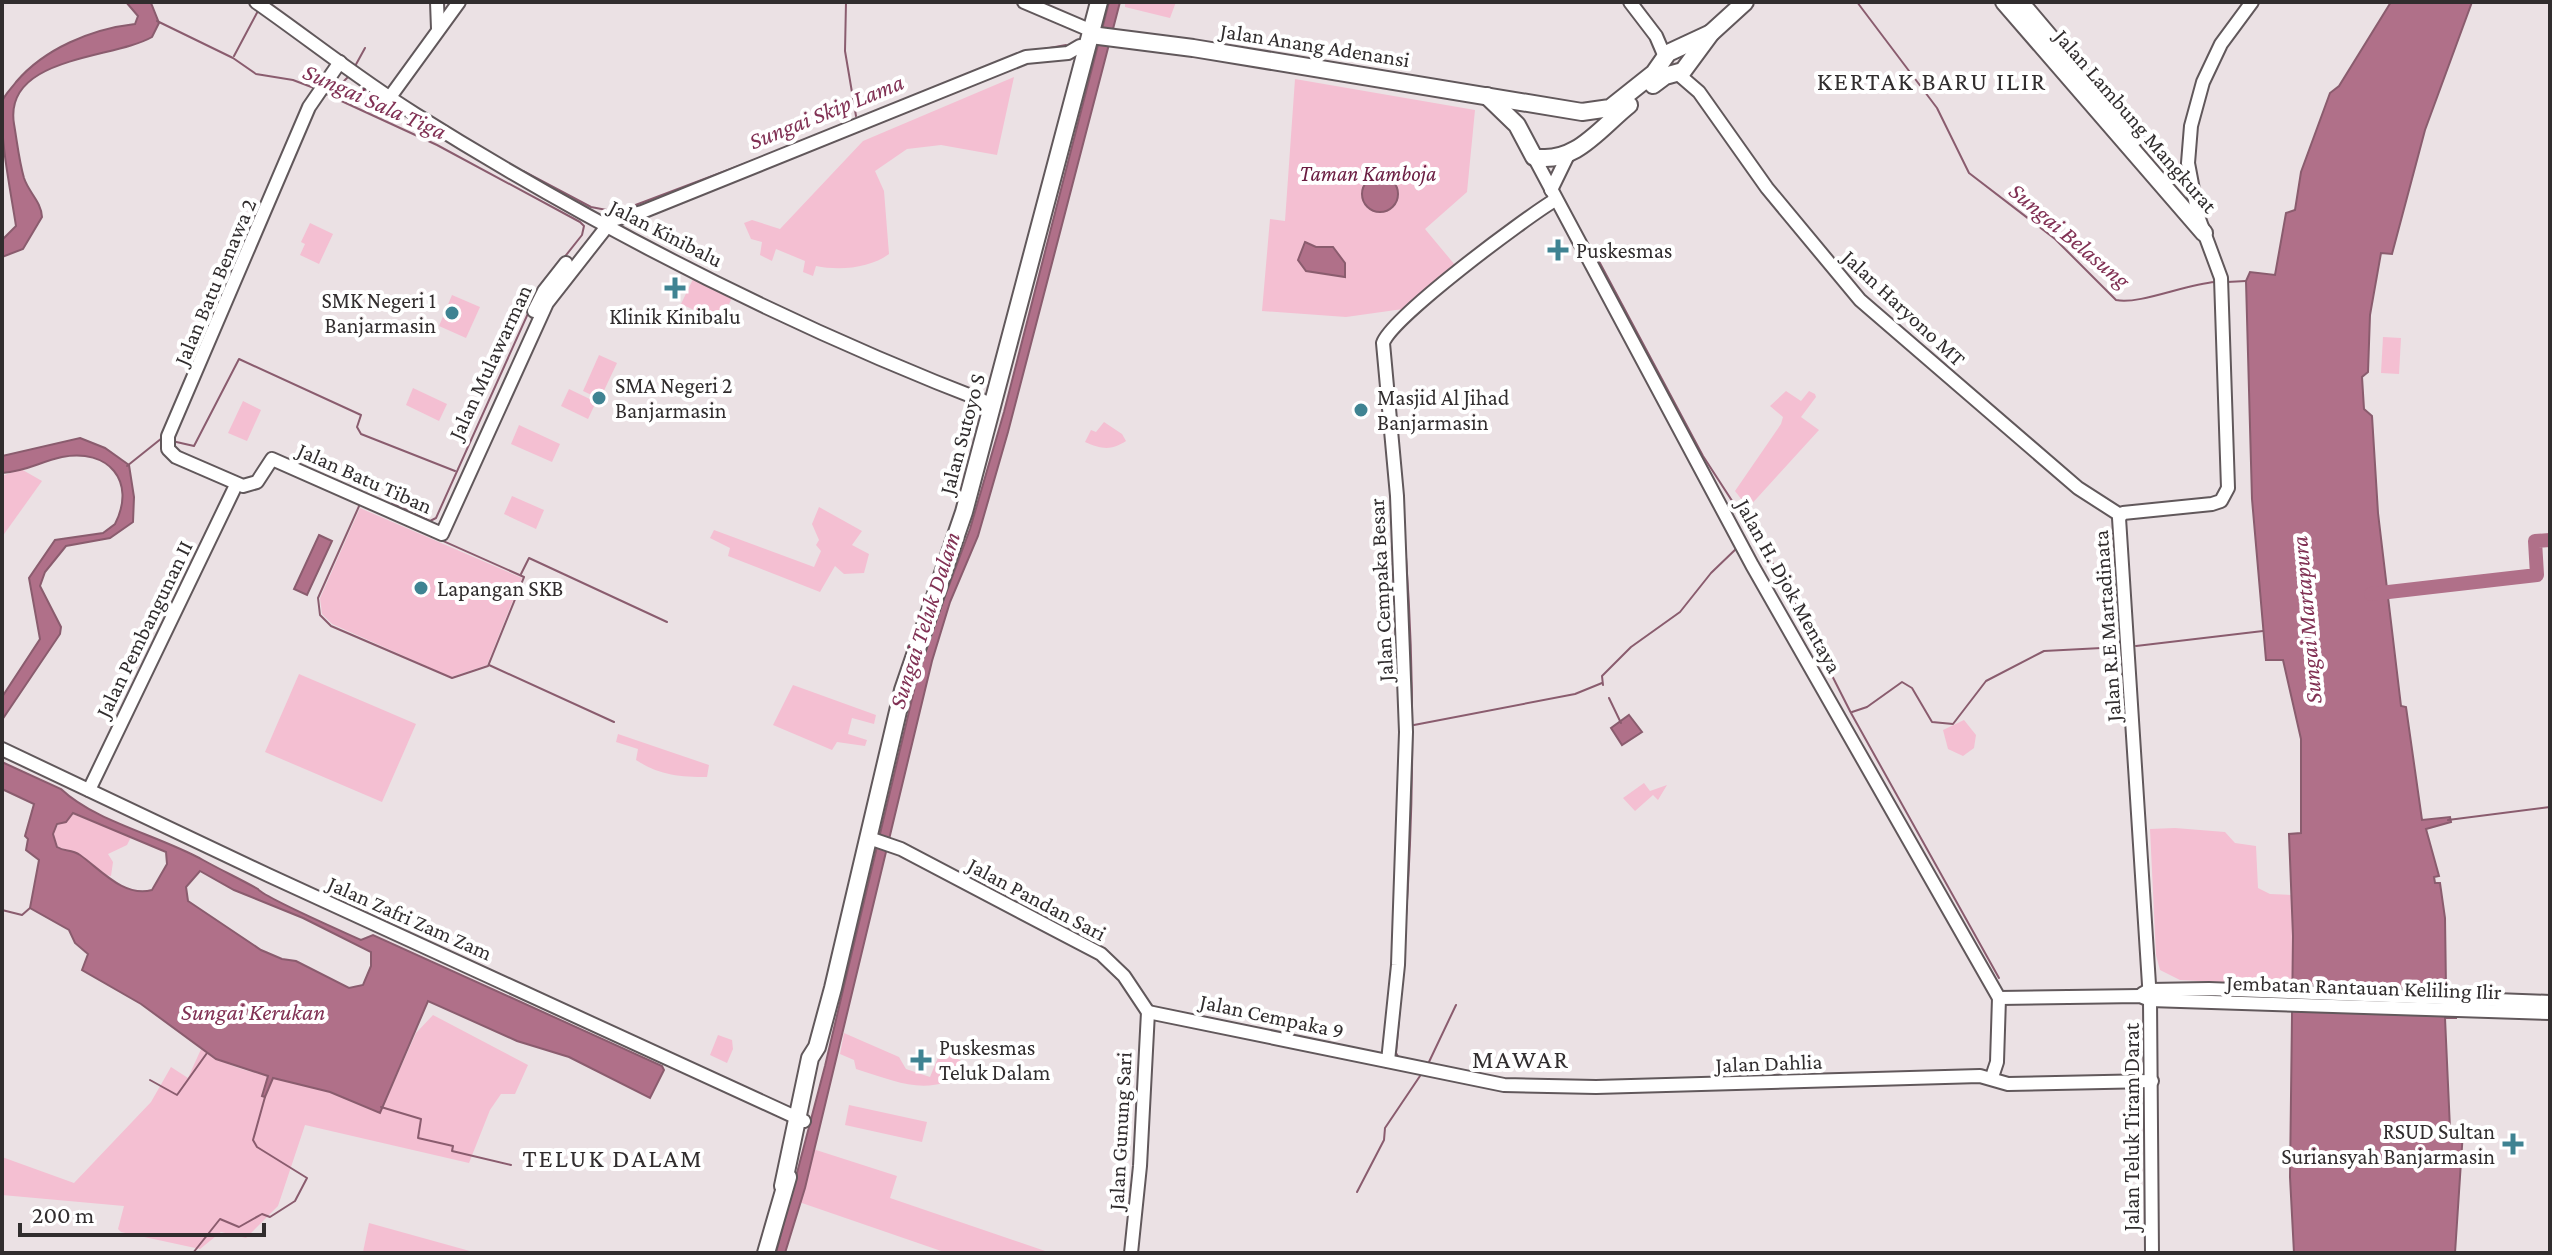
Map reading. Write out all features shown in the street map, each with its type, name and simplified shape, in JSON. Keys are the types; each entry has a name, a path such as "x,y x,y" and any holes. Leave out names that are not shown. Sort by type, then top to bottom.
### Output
{"highway":[{"name":"Jalan Sutoyo S","path":"1088,36 1091,2"},
{"name":"Jalan Sutoyo S","path":"766,1253 800,1119 810,1058 817,1047 872,839 903,690 959,528 994,405 1069,108 1068,92 1099,2"},
{"path":"1486,95 1499,103 1517,125 1534,157 1546,160 1568,155 1660,80 1745,2"},
{"name":"Jalan Lambung Mangkurat","path":"2004,2 2054,51 2198,216"},
{"name":"Jalan Lambung Mangkurat","path":"2020,2 2054,51 2204,233"},
{"name":"Jalan Anang Adenansi","path":"1088,36 1119,37 1531,103"},
{"path":"1517,125 1531,103 1582,112 1610,108 1654,73 1680,59"},
{"path":"1582,112 1586,132 1584,144"}],"street":[{"name":"Jalan Kinibalu","path":"256,2 390,97 598,220 791,317 994,405"},
{"path":"437,2 438,29"},
{"path":"390,97 459,2"},
{"path":"598,220 654,208 1011,63 1068,53 1088,36 1024,2"},
{"name":"Jalan Haryono MT","path":"1630,2 1656,36 1680,59 1699,92 1767,188 1860,300 2078,488 2120,515"},
{"name":"Jalan R.E Martadinata","path":"2146,995 2120,515 2212,504 2227,494 2221,278 2198,216 2188,163 2191,126 2203,82 2221,44 2252,2"},
{"name":"Jalan Batu Benawa 2","path":"236,485 176,457 167,440 320,90 348,68"},
{"path":"1553,195 1568,155"},
{"name":"Jalan H. Djok Mentaya","path":"1534,157 1752,565 1999,998"},
{"name":"Jalan Cempaka Besar","path":"1388,1061 1398,965 1406,732 1397,496 1383,343 1400,320 1553,195"},
{"name":"Jalan Mulawarman","path":"439,533 543,301 598,220"},
{"name":"Jalan Batu Tiban","path":"236,485 257,482 272,459 439,533"},
{"name":"Jalan Pembangunan II","path":"89,790 236,485"},
{"name":"Jalan Zafri Zam Zam","path":"2,749 800,1119"},
{"name":"Jalan Pandan Sari","path":"872,839 890,844 1101,954 1124,976 1148,1012"},
{"name":"Jalan Teluk Tiram Darat","path":"2146,995 2152,1081 2152,1253"},
{"name":"Jembatan Rantauan Keliling Ilir","path":"1999,998 2208,995 2522,1007"},
{"path":"1992,1077 1997,1062 1999,998"},
{"path":"2522,1007 2550,1002"},
{"path":"2522,1007 2550,1013"},
{"name":"Jalan Cempaka 9","path":"1148,1012 1388,1061"},
{"name":"Jalan Gunung Sari","path":"1131,1253 1140,1166 1148,1012"},
{"name":"Jalan Dahlia","path":"1388,1061 1504,1085 1581,1087 1992,1077 2008,1084 2152,1081"}],"green space":[{"path":"1125,2 1176,2 1170,18 1125,7"},
{"path":"1014,77 997,155 941,145 907,149 875,171 884,191 889,254 854,267 816,266 813,276 803,272 805,261 776,249 772,261 760,255 762,242 751,239 744,223 752,220 780,229 863,141"},
{"name":"Taman Kamboja","path":"1295,79 1475,110 1467,192 1425,229 1455,265 1403,309 1346,317 1262,311 1270,219 1285,221"},
{"path":"310,223 333,234 319,264 300,255 305,244 301,242"},
{"path":"694,277 733,296 720,322 681,304"},
{"path":"452,295 480,307 466,338 439,326"},
{"path":"2383,337 2401,338 2399,374 2381,373"},
{"path":"599,355 617,363 600,399 583,391"},
{"path":"413,388 447,404 439,421 406,405"},
{"path":"569,389 596,402 588,419 561,406"},
{"path":"1786,391 1801,401 1809,391 1815,394 1816,397 1801,417 1819,430 1748,508 1735,491 1781,424 1783,417 1770,406"},
{"path":"243,401 261,410 247,441 228,433"},
{"path":"1104,422 1122,434 1126,441 1106,448 1085,442 1091,430 1096,432"},
{"path":"519,425 560,444 552,462 511,444"},
{"path":"21,469 42,481 2,537 2,476"},
{"path":"512,496 544,510 536,529 504,514"},
{"path":"819,507 862,531 852,545 869,554 864,573 844,574 835,566 820,592 728,556 730,548 710,538 714,530 814,567 821,551 816,545 819,540 812,524"},
{"name":"Lapangan SKB","path":"360,508 522,578 487,665 451,677 332,624 322,614 320,598"},
{"path":"299,674 416,724 382,802 265,752"},
{"path":"793,685 876,715 874,724 852,718 848,734 867,740 865,746 837,742 832,750 773,725"},
{"path":"1964,720 1976,735 1974,748 1963,756 1948,749 1943,730"},
{"path":"618,734 709,765 707,777 670,774 653,769 636,760 638,749 616,742"},
{"path":"1644,783 1650,791 1667,785 1658,800 1653,795 1635,811 1623,798"},
{"path":"73,814 131,837 127,845 108,854 113,862 111,876 101,874 78,853 58,847 53,834 58,825"},
{"path":"2150,829 2225,832 2235,843 2256,846 2258,888 2270,894 2291,895 2297,941 2294,986 2180,980 2160,970 2156,955"},
{"path":"433,1015 528,1065 515,1094 501,1094 490,1110 469,1163 305,1125 278,1206 246,1238 221,1232 200,1249 121,1232 118,1229 124,1206 2,1195 2,1157 74,1183 151,1102 171,1067 188,1078 202,1047 225,1063 268,1076 264,1097 273,1078 330,1092 380,1113 416,1033"},
{"path":"844,1033 899,1057 906,1069 930,1077 942,1048 974,1070 929,1086 902,1083 856,1069 854,1060 840,1054"},
{"path":"718,1035 732,1040 733,1049 727,1063 710,1055"},
{"path":"849,1105 927,1122 922,1142 845,1125"},
{"path":"813,1149 897,1176 890,1198 1051,1253 947,1253 799,1202"},
{"path":"369,1223 477,1253 363,1252"}],"water":[{"path":"126,2 151,3 159,23 152,37 43,72 26,85 15,102 14,124 22,171 42,217 23,249 2,257 2,240 16,226 4,148 3,99 27,70 54,50 85,36 135,24 138,16"},
{"path":"1109,2 1120,2 1008,432 978,536 950,602 932,661 805,1188 785,1253 776,1253 825,1066 921,661 970,529 1004,412"},
{"name":"Sungai Martapura","path":"2391,2 2472,2 2425,130 2392,254 2381,253 2370,315 2368,372 2362,377 2364,409 2372,416 2378,513 2401,706 2406,707 2422,820 2450,817 2451,822 2426,829 2439,876 2434,877 2435,883 2440,883 2445,918 2446,988 2457,989 2456,1018 2445,1018 2450,1129 2463,1131 2455,1253 2294,1253 2290,1177 2293,936 2289,834 2301,833 2301,739 2283,660 2266,660 2252,499 2246,281 2250,272 2275,275 2286,213 2295,210 2301,172 2330,93 2339,86"},
{"path":"1380,176 1392,182 1398,194 1392,206 1380,212 1368,206 1362,194 1368,182"},
{"path":"1305,242 1316,247 1333,247 1345,263 1345,277 1306,271 1298,260"},
{"path":"80,438 105,448 129,465 134,497 133,522 110,538 66,546 45,572 40,586 61,627 60,634 2,720 2,697 40,639 29,578 55,540 103,533 115,524 122,494 114,471 93,458 62,457 2,473 2,456"},
{"path":"319,535 332,541 307,595 294,589"},
{"path":"1629,715 1642,732 1622,745 1611,728"},
{"name":"Sungai Kerukan","path":"2,762 61,789 109,819 185,851 306,915 361,940 373,935 662,1066 664,1070 650,1098 569,1057 517,1041 428,1001 380,1113 330,1092 273,1078 265,1097 262,1096 268,1076 216,1059 141,1004 82,970 88,954 75,943 69,930 30,908 39,860 26,850 28,839 25,836 34,804 2,789","holes":["73,813 166,852 167,864 152,890 132,890 122,886 80,855 57,847 53,834 57,824 66,822","200,871 234,890 303,918 371,952 371,966 363,985 349,988 296,961 261,950 188,901 186,887"]}],"waterway":[{"path":"846,2 845,51 856,116"},
{"name":"Sungai Belasung","path":"1857,2 1937,108 1969,173 2055,239 2116,300 2137,300 2215,282"},
{"path":"234,56 259,9"},
{"name":"Sungai Sala Tiga","path":"157,21 233,58 256,74 293,80 314,88"},
{"name":"Sungai Skip Lama","path":"1044,49 1066,45"},
{"path":"354,68 365,48"},
{"name":"Sungai Skip Lama","path":"798,143 1010,57"},
{"path":"330,95 348,77"},
{"name":"Sungai Sala Tiga","path":"324,93 437,145 580,222 584,226 582,235 563,259"},
{"name":"Sungai Skip Lama","path":"523,171 591,207 617,212 781,150"},
{"path":"1593,250 1703,456 1784,581 1851,713 1999,978"},
{"name":"Sungai Belasung","path":"2227,282 2246,281"},
{"path":"392,503 430,521 436,518 539,289"},
{"path":"172,441 194,446 239,359 361,415 357,427 361,434 455,471"},
{"path":"127,466 162,438"},
{"path":"360,504 524,577 488,666 452,678 331,626 320,615 318,598 360,504"},
{"path":"2371,594 2537,575 2535,541 2550,540"},
{"path":"1603,685 1602,676 1631,647 1680,612 1711,573 1738,547"},
{"path":"1405,932 1412,744 1406,557"},
{"path":"521,574 529,558 667,622"},
{"path":"2136,646 2263,631"},
{"path":"1852,712 1867,707 1902,682 1912,688 1932,722 1953,724 1986,681 2044,651 2121,647"},
{"path":"489,665 614,722"},
{"path":"1414,725 1575,694 1602,683"},
{"path":"1609,698 1621,723"},
{"path":"2448,820 2550,807"},
{"path":"2,910 22,915 30,908"},
{"path":"1428,1064 1456,1005"},
{"path":"1399,1058 1396,1053 1400,1006"},
{"path":"150,1080 177,1095 207,1053"},
{"path":"1357,1192 1384,1140 1385,1128 1422,1073"},
{"path":"193,1253 220,1219 239,1227 262,1214 270,1217 295,1201 307,1178 257,1147 253,1140 265,1097"},
{"path":"381,1107 421,1119 418,1138 453,1146 452,1151 511,1165"}],"place":[{"name":"Puskesmas","path":"1558,250"},
{"name":"Klinik Kinibalu","path":"675,288"},
{"name":"SMK Negeri 1 Banjarmasin","path":"452,313"},
{"name":"SMA Negeri 2 Banjarmasin","path":"599,398"},
{"name":"Masjid Al Jihad Banjarmasin","path":"1361,410"},
{"name":"Lapangan SKB","path":"421,588"},
{"name":"Puskesmas Teluk Dalam","path":"921,1060"},
{"name":"RSUD Sultan Suriansyah Banjarmasin","path":"2513,1144"}],"district":[{"name":"KERTAK BARU ILIR","path":"1932,81"},
{"name":"MAWAR","path":"1521,1059"},
{"name":"TELUK DALAM","path":"613,1158"}],"water label":[{"name":"Sungai Teluk Dalam","path":"924,620"}]}
